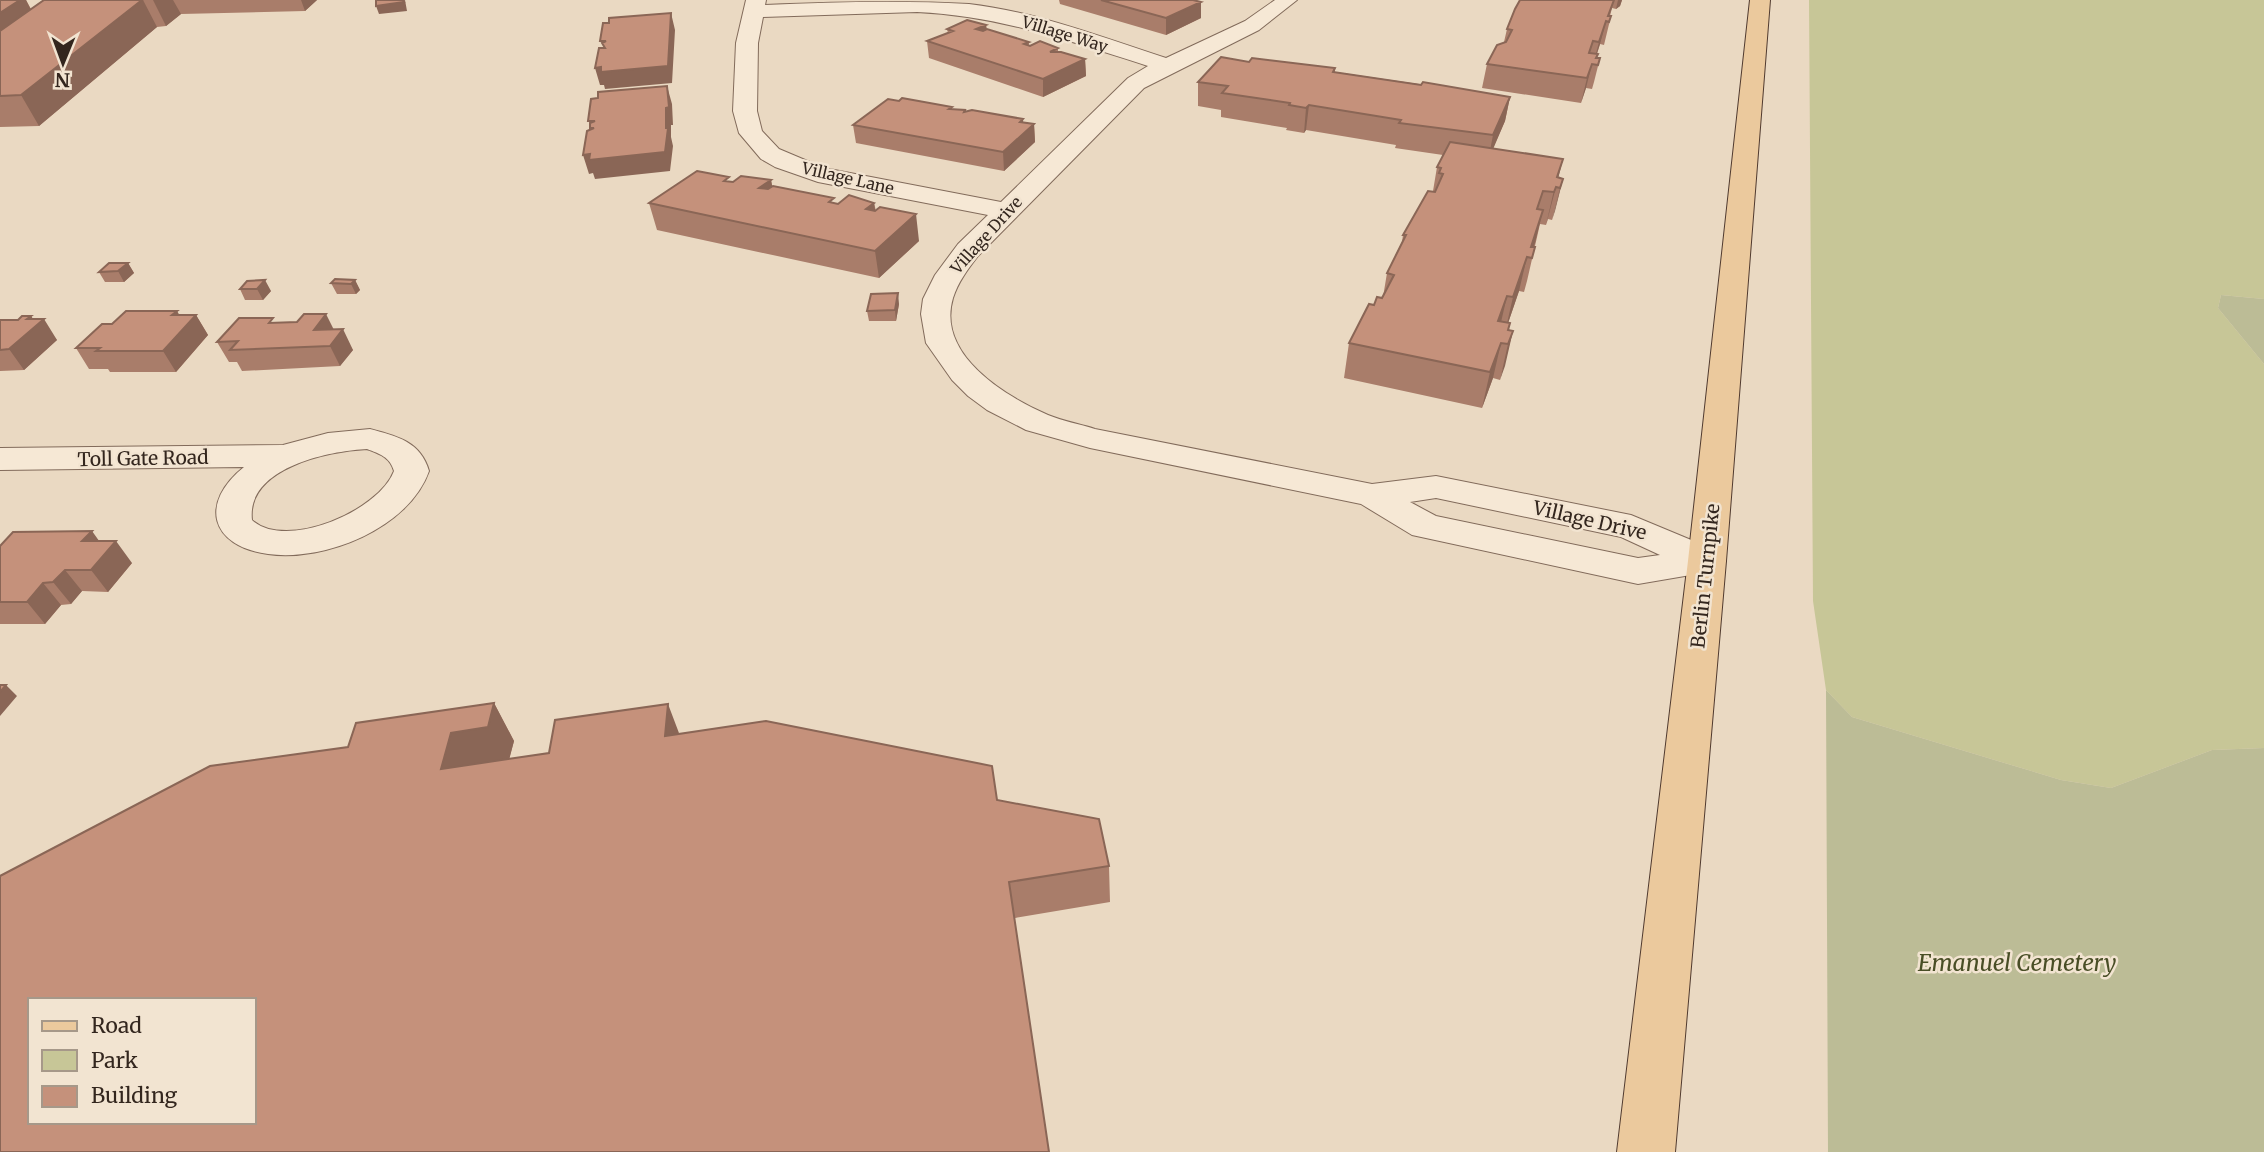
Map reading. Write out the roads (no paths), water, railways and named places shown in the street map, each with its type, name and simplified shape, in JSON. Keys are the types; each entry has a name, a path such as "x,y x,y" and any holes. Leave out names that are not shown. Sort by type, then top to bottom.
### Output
{"main road":[{"name":"Berlin Turnpike","path":"1646,1152 1707,561 1760,0"}],"street":[{"name":"Village Drive","path":"1287,0 1244,30 1166,65 1124,93 958,262 942,287 936,314 941,343 963,373 979,389 1022,415 1078,435 1372,495 1425,526 1639,571 1707,561"},
{"name":"Village Way","path":"754,6 909,6 972,10 1014,19 1166,65"},
{"name":"Village Lane","path":"754,6 745,62 744,111 751,133 770,154 793,166 827,176 1007,211"},
{"name":"Toll Gate Road","path":"0,459 286,456 343,440 370,439 391,444 406,454 412,467 408,483 395,500 373,516 345,530 316,539 285,543 259,540 241,532 231,519 232,503 252,478 286,456"}],"park label":[{"name":"Emanuel Cemetery","path":"2017,963"}]}
